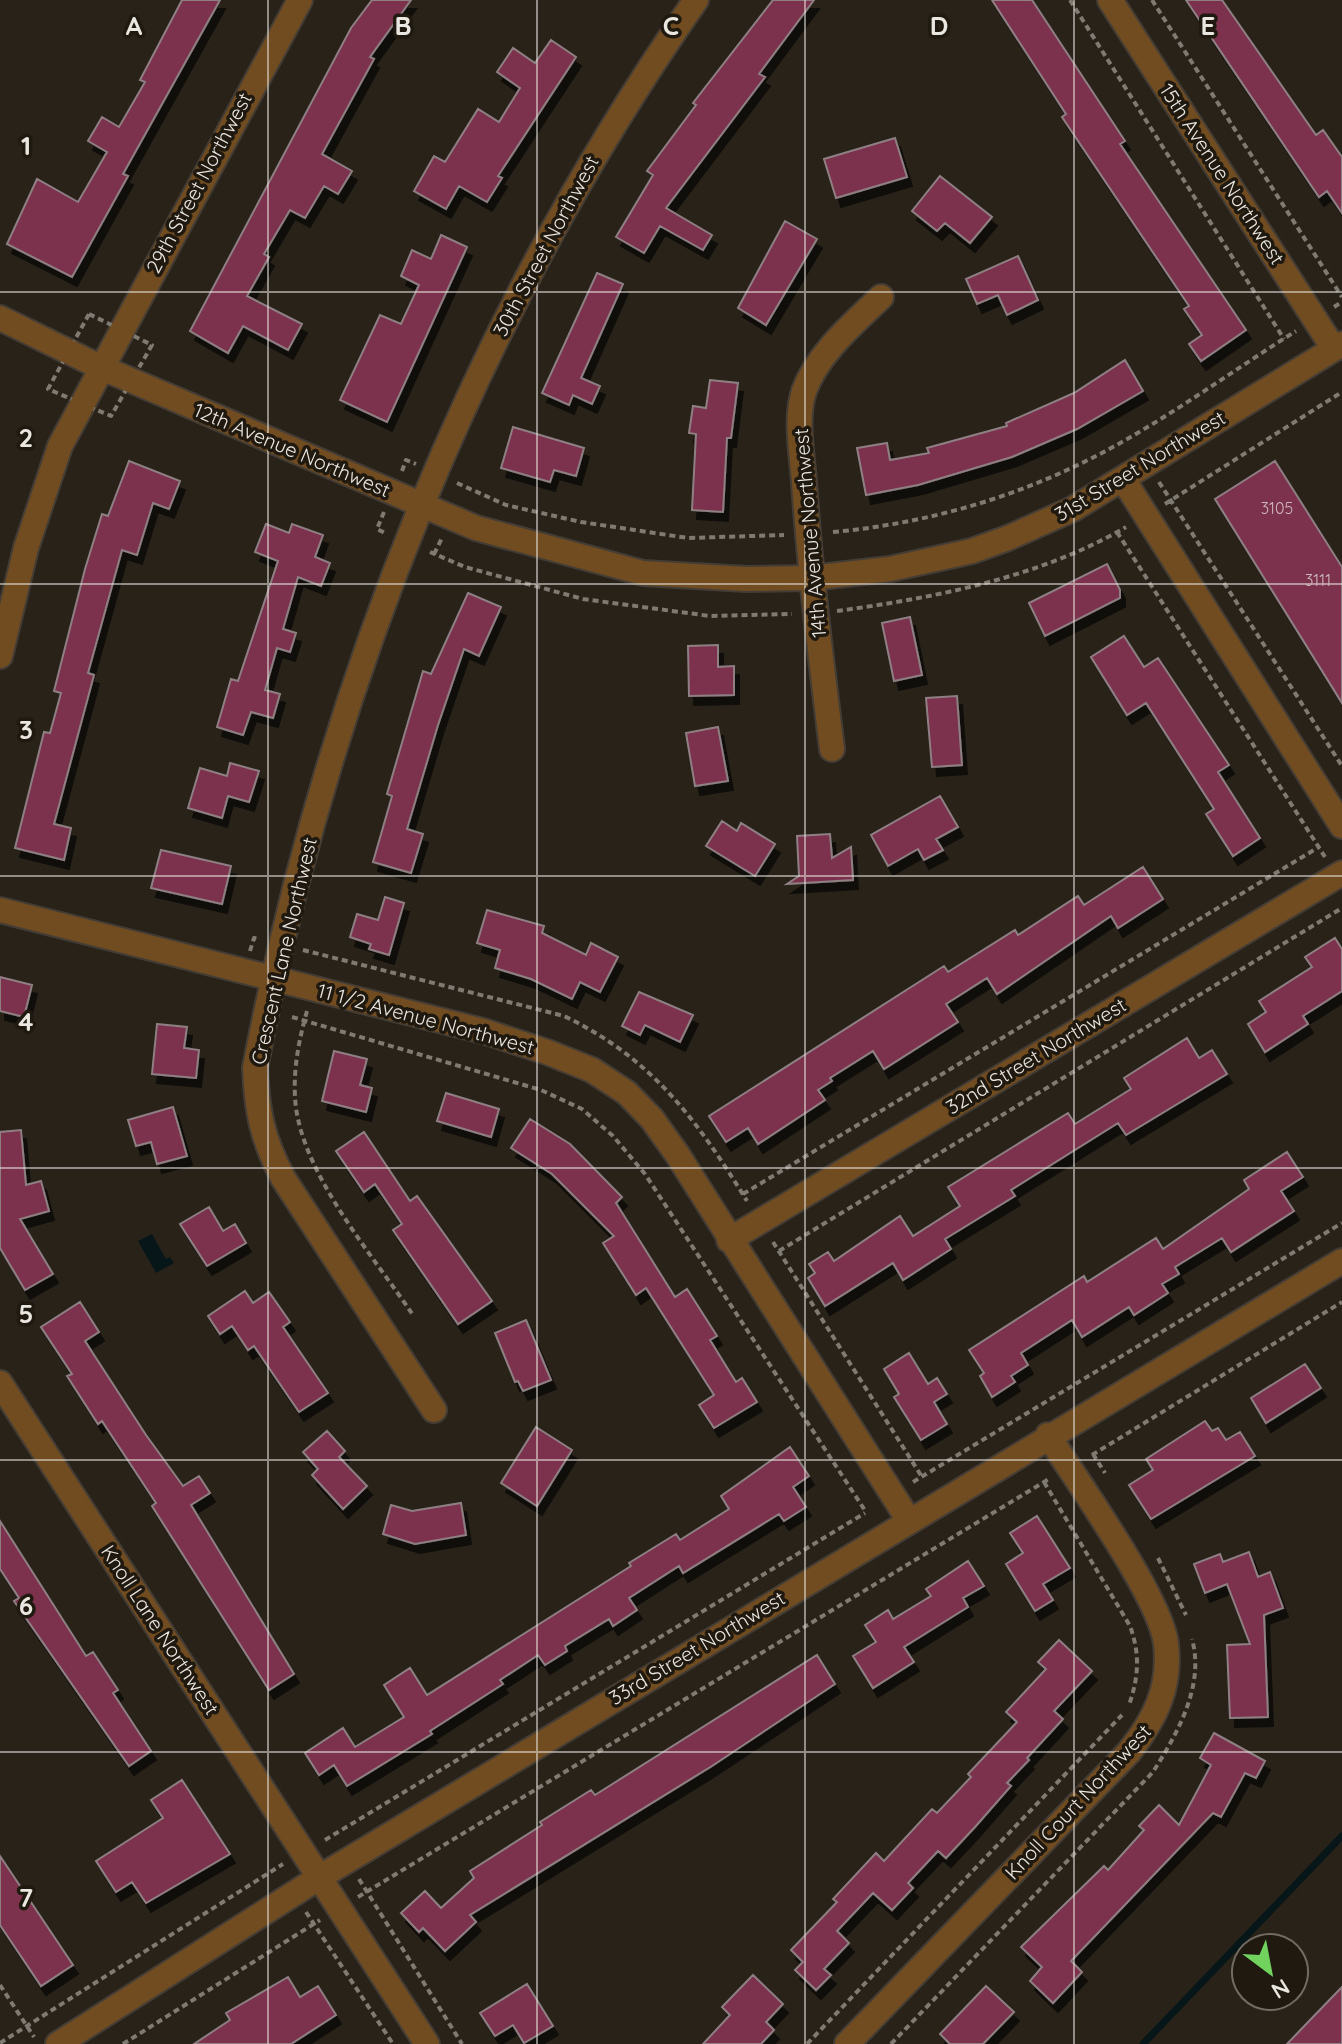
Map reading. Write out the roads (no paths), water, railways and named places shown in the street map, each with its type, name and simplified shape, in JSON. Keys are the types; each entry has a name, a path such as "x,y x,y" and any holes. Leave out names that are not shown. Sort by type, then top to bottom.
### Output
{"street":[{"name":"29th Street Northwest","path":"100,367 300,0"},
{"name":"30th Street Northwest","path":"421,507 545,241 616,119 696,0"},
{"name":"15th Avenue Northwest","path":"1110,0 1338,346"},
{"name":"14th Avenue Northwest","path":"832,749 811,578 800,425 804,392 840,337 881,297"},
{"name":"12th Avenue Northwest","path":"0,318 100,367 421,507 476,528 593,562"},
{"name":"31st Street Northwest","path":"593,562 643,573 679,576 811,578 890,569 972,551 1039,525 1123,479 1338,346"},
{"path":"0,656 41,496 60,446 100,367"},
{"path":"1123,479 1342,826"},
{"name":"Crescent Lane Northwest","path":"421,507 335,742 255,1068 257,1106 265,1143 283,1178 434,1410"},
{"name":"32nd Street Northwest","path":"729,1240 1342,873"},
{"name":"11 1/2 Avenue Northwest","path":"0,910 483,1031 592,1070 627,1093 652,1119 908,1519"},
{"name":"33rd Street Northwest","path":"58,2044 320,1877 908,1519 1342,1261"},
{"name":"Knoll Lane Northwest","path":"0,1383 320,1877"},
{"name":"Knoll Court Northwest","path":"847,2044 1129,1752 1152,1723 1162,1696 1166,1642 1156,1614 1138,1578 1048,1435"},
{"path":"320,1877 427,2044"}],"waterway":[{"path":"1143,2044 1342,1836"}]}
